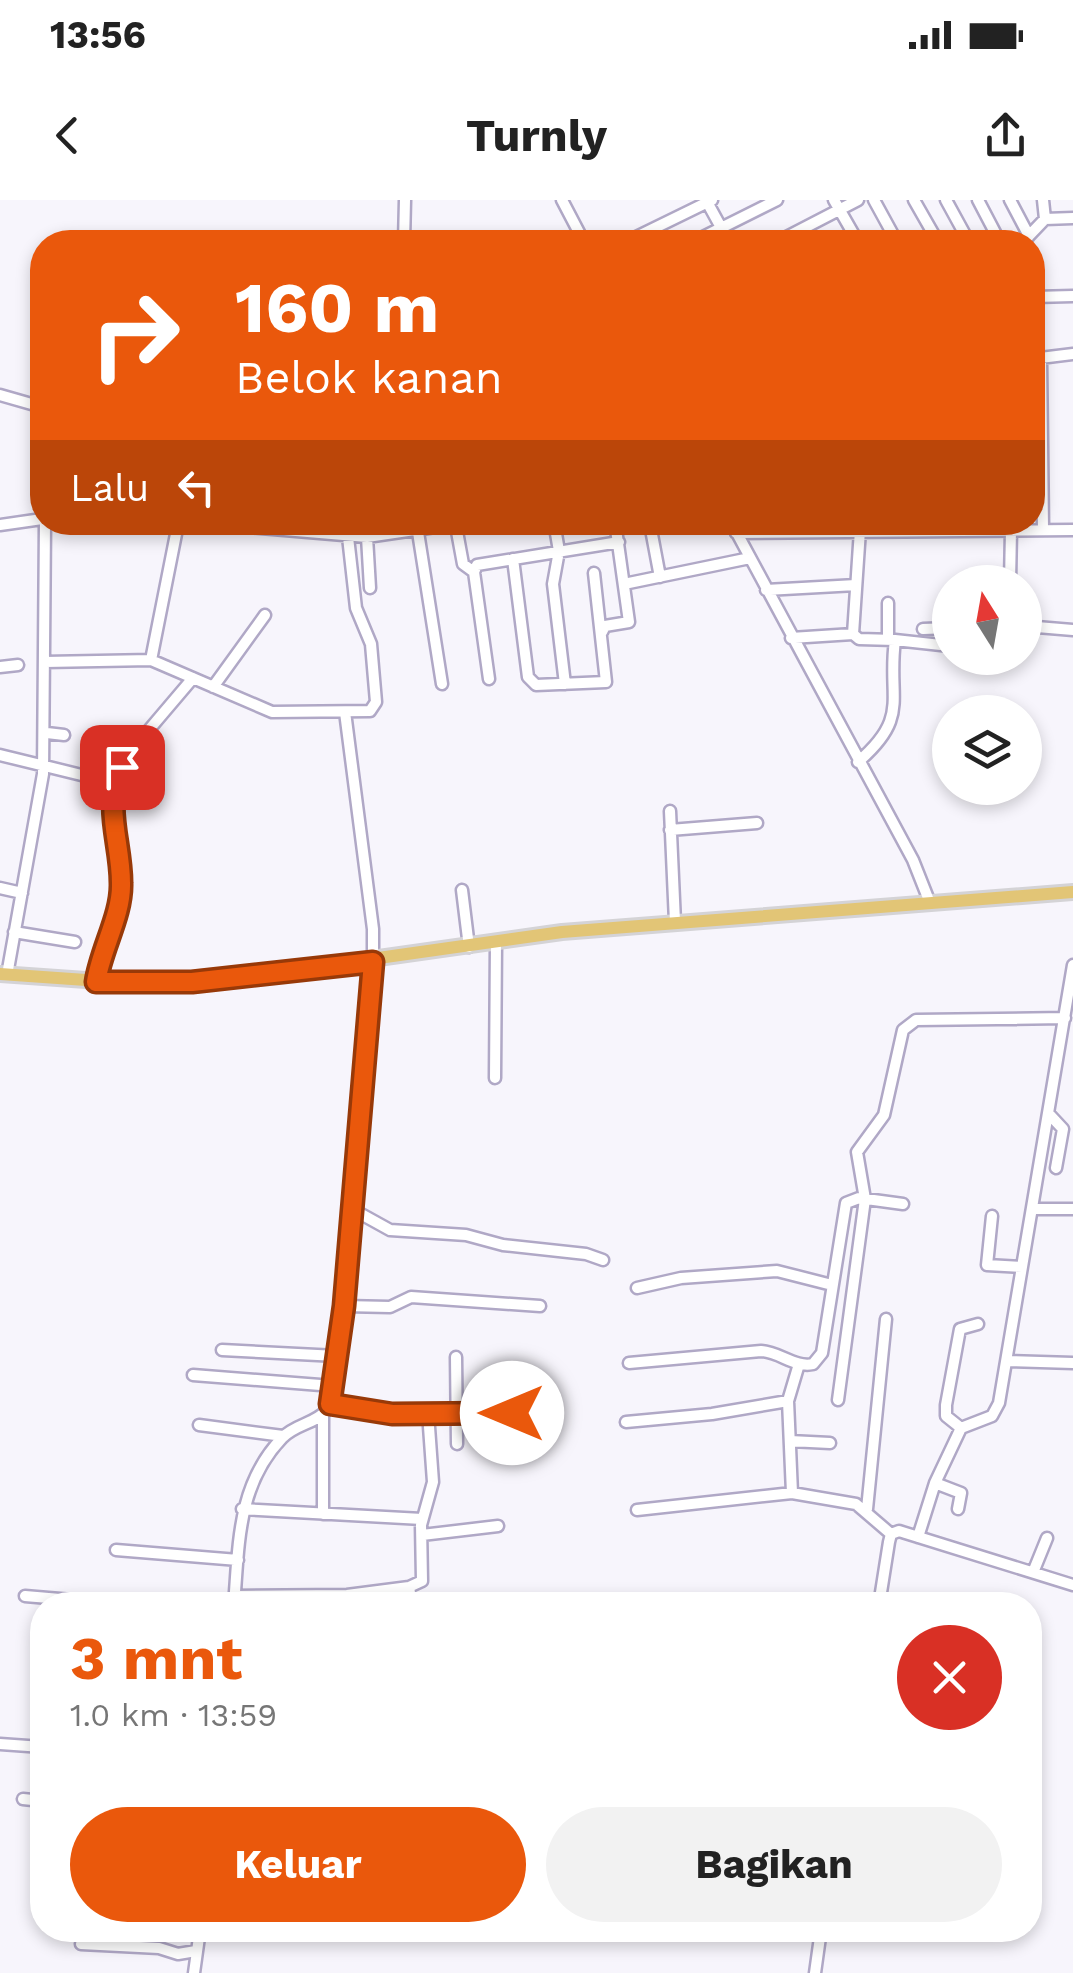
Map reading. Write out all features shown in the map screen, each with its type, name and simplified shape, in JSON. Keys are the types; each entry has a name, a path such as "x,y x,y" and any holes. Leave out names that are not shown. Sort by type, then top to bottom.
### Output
{"main road":[{"path":"4,975 96,982 192,982 675,922 1073,892"}],"street":[{"path":"404,230 405,200"},
{"path":"562,200 578,230"},
{"path":"718,230 777,200"},
{"path":"804,230 837,205 858,200"},
{"path":"874,200 890,230"},
{"path":"914,200 931,230"},
{"path":"946,200 963,230"},
{"path":"978,200 994,230"},
{"path":"1010,200 1022,230"},
{"path":"1035,230 1044,219 1043,200"},
{"path":"650,230 708,201 722,228"},
{"path":"837,205 851,230"},
{"path":"1044,219 1073,218"},
{"path":"1045,297 1073,296"},
{"path":"1045,357 1073,354"},
{"path":"0,395 30,404"},
{"path":"0,525 30,522"},
{"path":"1045,529 1073,530"},
{"path":"4,975 44,763 44,535"},
{"path":"151,660 176,535"},
{"path":"327,535 385,535"},
{"path":"424,535 442,684"},
{"path":"458,535 463,564 474,572"},
{"path":"556,535 559,551 554,584 566,684"},
{"path":"602,632 604,626 629,622 618,535"},
{"path":"652,535 660,577"},
{"path":"738,535 913,860 930,903"},
{"path":"864,535 853,634 858,639 932,644"},
{"path":"1010,535 1010,565"},
{"path":"45,662 151,660 272,712 370,710 376,702 371,644 355,602 348,537"},
{"path":"370,588 374,537"},
{"path":"489,679 474,572 481,563 619,542"},
{"path":"624,584 750,558"},
{"path":"513,559 528,677 536,685 606,682 594,573"},
{"path":"766,590 856,585"},
{"path":"858,762 879,743 892,721 888,603"},
{"path":"212,688 266,614"},
{"path":"1042,627 1073,630"},
{"path":"924,629 932,629"},
{"path":"791,638 853,634"},
{"path":"0,667 18,665"},
{"path":"96,982 122,882 111,813 114,784 131,752 193,678"},
{"path":"323,1514 323,1416 330,1404 344,1306 373,962 373,929 344,712"},
{"path":"46,733 64,735"},
{"path":"0,755 44,763 114,784"},
{"path":"670,811 675,922"},
{"path":"670,830 756,823"},
{"path":"0,888 22,893"},
{"path":"462,890 469,947"},
{"path":"14,932 75,942"},
{"path":"495,1078 496,942"},
{"path":"918,1537 935,1483 960,1428 994,1414 1009,1361 1073,965"},
{"path":"838,1400 864,1198 857,1152 884,1115 896,1051 907,1024 916,1020 1065,1018"},
{"path":"1049,1114 1063,1129 1056,1168"},
{"path":"629,1363 762,1351 800,1364 813,1364 822,1352 843,1211 852,1199 903,1204"},
{"path":"352,1209 390,1230 466,1234 504,1246 586,1254 602,1260"},
{"path":"1032,1209 1073,1209"},
{"path":"992,1216 987,1266 1022,1267"},
{"path":"637,1288 680,1278 778,1271 832,1285"},
{"path":"344,1306 390,1308 411,1297 540,1306"},
{"path":"868,1509 886,1319"},
{"path":"960,1428 946,1416 946,1405 960,1329 978,1324"},
{"path":"222,1350 337,1356"},
{"path":"456,1357 457,1444"},
{"path":"1009,1361 1073,1362"},
{"path":"792,1493 788,1400 800,1364"},
{"path":"192,1376 333,1386"},
{"path":"626,1422 712,1414 788,1400"},
{"path":"330,1404 392,1414 512,1413"},
{"path":"371,1592 410,1587 422,1581 422,1519 432,1482 428,1413"},
{"path":"236,1592 242,1509 262,1463 284,1436 323,1416"},
{"path":"199,1425 284,1436"},
{"path":"790,1441 830,1442"},
{"path":"935,1483 960,1494 958,1509"},
{"path":"637,1510 792,1493 837,1498 868,1509 892,1534"},
{"path":"242,1509 422,1519"},
{"path":"422,1535 498,1526"},
{"path":"892,1534 903,1532 1034,1570 1073,1586"},
{"path":"881,1592 892,1534"},
{"path":"1034,1570 1047,1538"},
{"path":"116,1550 238,1560"},
{"path":"410,1587 411,1592"},
{"path":"24,1596 30,1597"},
{"path":"0,1744 30,1746"},
{"path":"23,1799 30,1800"},
{"path":"194,1973 198,1942"},
{"path":"814,1973 819,1942"},
{"path":"81,1944 158,1948 180,1954 196,1951"}],"route":[{"path":"122,767 114,784 111,813 122,882 96,982 192,982 373,962 344,1306 330,1404 392,1414 512,1413"}]}
